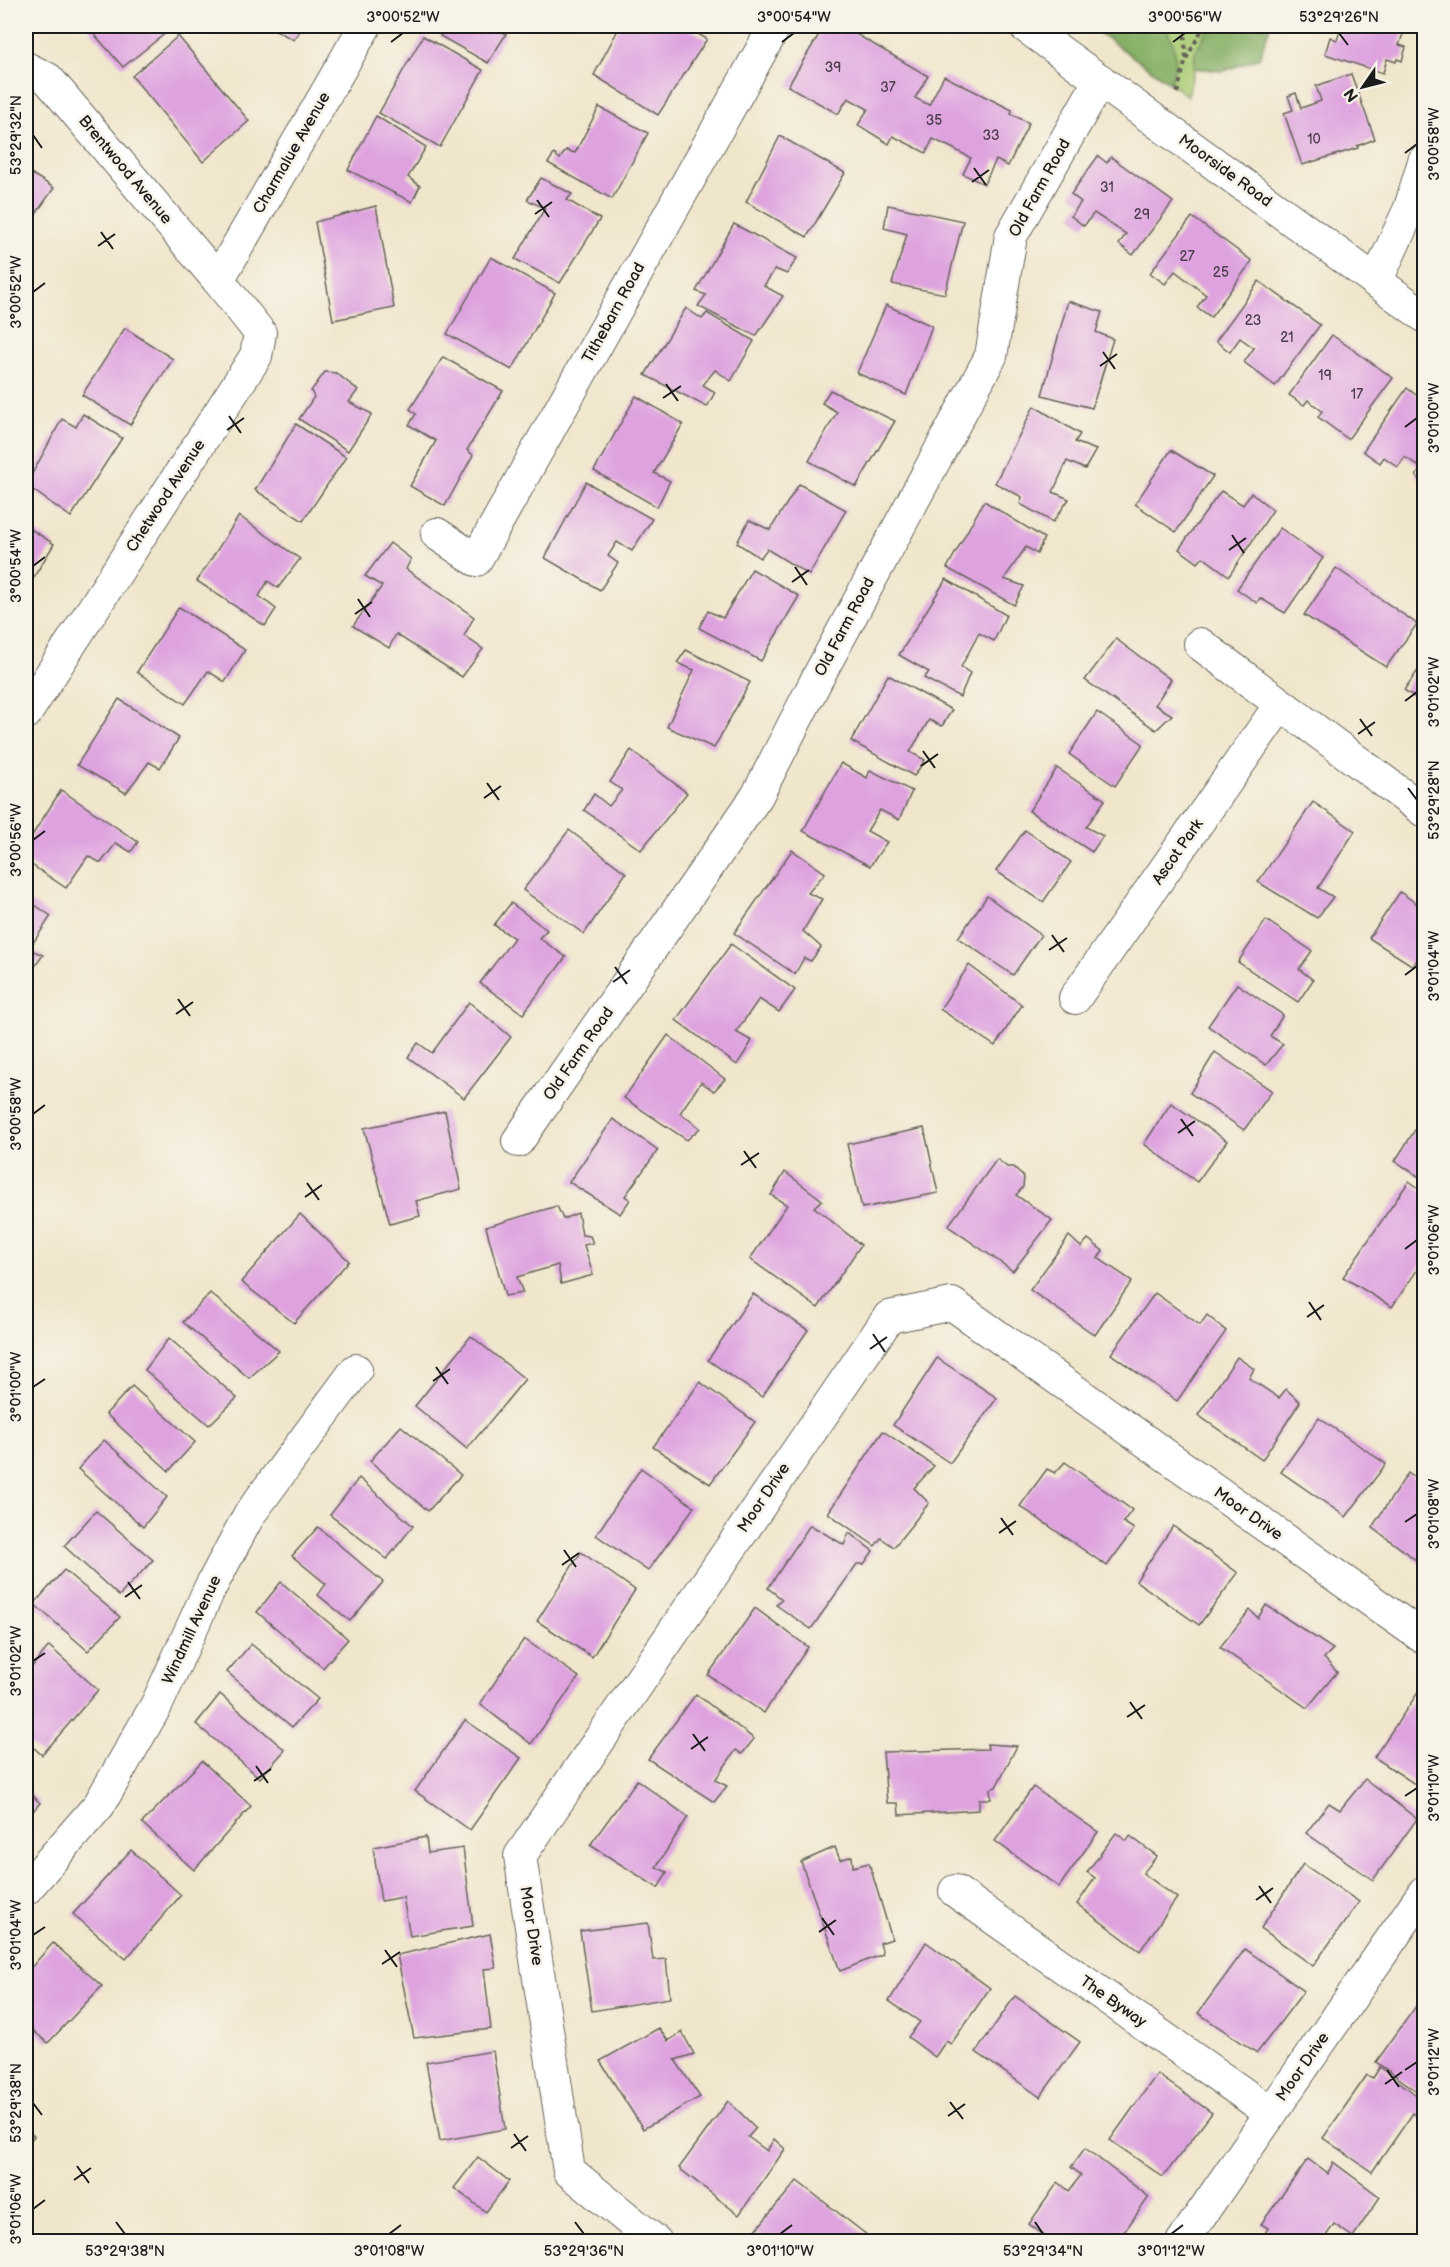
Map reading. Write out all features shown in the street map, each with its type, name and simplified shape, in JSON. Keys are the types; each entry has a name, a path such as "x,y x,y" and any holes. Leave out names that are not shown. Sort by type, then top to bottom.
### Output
{"street":[{"name":"Charmalue Avenue","path":"218,280 365,26"},
{"name":"Tithebarn Road","path":"437,534 476,560 775,26"},
{"name":"Moorside Road","path":"1025,26 1425,316"},
{"name":"Brentwood Avenue","path":"26,68 48,79 218,280"},
{"name":"Old Farm Road","path":"518,1141 757,796 818,677 991,356 1011,236 1100,80"},
{"path":"1376,282 1410,208 1425,161"},
{"name":"Chetwood Avenue","path":"26,713 256,356 260,333 218,280"},
{"path":"1200,644 1425,811"},
{"name":"Ascot Park","path":"1076,998 1280,705"},
{"name":"Moor Drive","path":"656,2241 569,2171 520,1856 889,1317 952,1304 1425,1638"},
{"name":"Windmill Avenue","path":"26,1888 99,1805 157,1704 209,1590 249,1515 356,1370"},
{"name":"The Byway","path":"955,1891 1271,2113"},
{"name":"Moor Drive","path":"1182,2241 1425,1892"}],"path":[{"path":"1184,26 1186,59"},
{"path":"1176,97 1186,59 1204,26"}],"green space":[{"path":"1090,26 1270,26 1259,58 1224,71 1194,68 1188,96"},
{"path":"1090,26 1165,26 1172,40 1175,54 1175,68 1170,83"},
{"path":"1210,26 1270,26 1259,58 1224,71 1194,68 1195,52"}],"building":[{"path":"87,26 170,26 172,28 123,67"},
{"path":"268,26 303,26 294,40"},
{"path":"446,26 491,26 506,34 488,63 440,36"},
{"path":"620,26 684,26 707,39 658,115 594,75"},
{"path":"824,26 830,26 841,32 844,27 928,76 915,98 929,105 944,76 1012,110 1011,114 1029,123 1008,166 996,160 984,184 963,174 971,158 952,148 933,139 926,153 893,136 889,144 858,125 868,109 848,98 838,114 788,86"},
{"path":"1342,26 1406,26 1399,45 1406,47 1402,61 1387,59 1383,73 1325,54 1330,37 1337,40"},
{"path":"178,36 249,121 203,162 132,76"},
{"path":"423,36 483,70 440,147 379,113"},
{"path":"1351,74 1375,139 1357,146 1358,148 1302,165 1284,113 1293,110 1288,96 1296,93 1301,108 1321,101 1316,86"},
{"path":"599,107 648,133 612,199 548,163 554,154 560,159 566,150 575,153"},
{"path":"376,116 426,147 408,177 420,186 412,202 348,170"},
{"path":"780,136 845,173 807,237 746,202"},
{"path":"1098,156 1107,163 1111,157 1173,202 1133,255 1119,244 1126,234 1094,213 1084,226 1071,216 1081,202 1071,194"},
{"path":"26,170 54,188 26,228"},
{"path":"541,178 572,194 567,200 600,219 560,283 515,259 545,208 527,200"},
{"path":"888,205 963,221 945,294 892,284 907,234 884,228"},
{"path":"376,206 394,308 333,320 315,222"},
{"path":"1192,217 1252,261 1211,317 1197,307 1206,295 1175,271 1165,284 1150,273"},
{"path":"734,224 797,258 787,274 775,269 764,286 783,296 756,336 698,306 706,295 696,291"},
{"path":"491,257 555,293 512,370 447,334"},
{"path":"1259,281 1320,325 1275,386 1244,362 1254,348 1240,338 1230,352 1216,341"},
{"path":"1068,301 1102,312 1096,332 1113,339 1092,408 1042,395"},
{"path":"886,305 932,326 906,395 857,373"},
{"path":"686,308 702,319 707,313 754,341 731,381 715,370 703,385 715,392 707,407 645,375"},
{"path":"125,328 173,359 130,425 82,395"},
{"path":"1332,335 1393,378 1348,439 1318,417 1322,411 1308,400 1304,405 1289,395"},
{"path":"443,357 503,391 467,450 473,455 445,506 410,486 436,441 409,425 416,414 410,409"},
{"path":"325,372 336,373 358,390 349,402 372,414 348,451 299,419 314,397 311,391"},
{"path":"1407,388 1424,401 1424,482 1416,476 1421,468 1405,457 1398,467 1384,457 1380,463 1363,451"},
{"path":"830,390 895,421 856,487 809,461 837,412 822,403"},
{"path":"636,396 683,424 654,473 670,481 657,507 594,471"},
{"path":"1034,406 1080,434 1075,442 1096,450 1085,469 1067,461 1053,492 1069,499 1053,522 1020,504 1022,497 995,483"},
{"path":"83,414 122,438 71,517 26,485 62,419 76,427"},
{"path":"296,424 346,457 303,521 255,490"},
{"path":"1171,450 1213,476 1176,532 1135,504"},
{"path":"586,482 652,519 632,551 617,542 608,556 618,563 600,590 545,558"},
{"path":"799,484 846,510 809,575 767,549 760,558 737,543 749,520 770,530"},
{"path":"1221,491 1243,505 1251,493 1273,510 1229,576 1203,557 1198,563 1179,549"},
{"path":"984,501 1044,538 1037,554 1026,547 1004,579 1024,586 1014,605 947,568"},
{"path":"239,516 300,559 278,588 268,581 259,596 276,609 265,626 197,581"},
{"path":"26,526 54,544 26,590"},
{"path":"1280,528 1323,558 1285,613 1260,598 1257,603 1237,589"},
{"path":"390,543 411,559 406,569 474,617 464,636 483,649 462,677 396,634 389,648 353,626 382,586 365,576"},
{"path":"1336,568 1417,624 1386,667 1304,615"},
{"path":"752,569 799,596 761,661 699,628 708,611 723,618"},
{"path":"946,579 1006,615 994,641 979,633 961,667 970,673 960,697 924,678 929,672 899,655"},
{"path":"179,607 245,650 225,682 208,671 185,704 137,672"},
{"path":"1116,639 1171,680 1155,705 1172,715 1156,730 1085,680"},
{"path":"686,650 750,682 714,748 667,727 694,670 677,663"},
{"path":"1424,662 1424,703 1404,690"},
{"path":"888,675 952,710 942,726 929,720 910,752 925,760 914,776 851,741"},
{"path":"119,699 179,738 160,768 149,762 126,793 77,765"},
{"path":"1097,712 1143,744 1115,786 1069,754"},
{"path":"631,750 687,793 641,850 584,810 594,794 609,806 622,790 610,782"},
{"path":"841,763 867,778 870,770 912,791 899,820 880,810 867,831 887,842 870,866 803,831"},
{"path":"1057,768 1105,800 1086,827 1103,836 1092,852 1029,811"},
{"path":"61,790 138,842 131,852 116,843 101,863 88,856 66,888 26,861 26,845"},
{"path":"1313,802 1355,831 1318,888 1333,897 1317,918 1258,882"},
{"path":"569,830 626,873 584,934 523,890"},
{"path":"1025,830 1071,862 1043,902 996,871"},
{"path":"792,850 825,873 808,893 822,899 803,931 821,947 811,961 804,958 795,974 734,933"},
{"path":"1400,892 1424,909 1424,949 1413,966 1369,938"},
{"path":"987,896 1041,935 1013,975 958,938"},
{"path":"26,899 51,916 29,949 43,955 26,979"},
{"path":"511,903 547,930 539,938 566,957 523,1014 480,983 514,938 494,925"},
{"path":"1266,920 1312,951 1299,969 1313,980 1298,1002 1238,962"},
{"path":"731,944 795,990 779,1012 759,999 736,1032 752,1041 737,1065 676,1020"},
{"path":"969,965 1022,1005 995,1046 940,1009"},
{"path":"1237,984 1283,1015 1270,1036 1283,1044 1266,1065 1208,1026"},
{"path":"469,1002 511,1037 464,1098 408,1057 418,1043 432,1053"},
{"path":"668,1035 725,1079 714,1091 701,1082 680,1113 700,1128 687,1140 624,1098"},
{"path":"1215,1052 1272,1091 1244,1130 1190,1093"},
{"path":"1171,1103 1227,1141 1197,1182 1144,1144"},
{"path":"445,1111 461,1189 416,1201 420,1216 390,1224 364,1128"},
{"path":"1424,1116 1424,1180 1395,1161"},
{"path":"613,1119 658,1150 625,1196 630,1200 620,1214 569,1182"},
{"path":"924,1128 938,1193 862,1208 847,1144"},
{"path":"997,1159 1007,1167 1014,1167 1024,1177 1023,1187 1016,1195 1052,1220 1013,1271 948,1226"},
{"path":"785,1172 822,1200 814,1207 861,1245 818,1308 750,1259 787,1205 771,1195"},
{"path":"1409,1181 1424,1192 1424,1260 1392,1307 1343,1277"},
{"path":"557,1206 563,1219 578,1213 582,1235 590,1236 593,1243 584,1245 593,1275 561,1284 558,1265 517,1277 523,1293 505,1296 486,1227"},
{"path":"300,1214 349,1261 294,1323 241,1282"},
{"path":"1069,1236 1081,1247 1088,1239 1103,1251 1098,1258 1132,1281 1095,1335 1030,1290"},
{"path":"210,1293 279,1351 249,1378 183,1322"},
{"path":"1155,1293 1200,1325 1207,1315 1226,1331 1177,1401 1111,1354"},
{"path":"753,1294 808,1330 762,1397 708,1360"},
{"path":"471,1336 525,1379 467,1449 415,1406"},
{"path":"169,1338 237,1398 209,1425 145,1370"},
{"path":"1237,1357 1254,1369 1249,1378 1279,1398 1286,1389 1300,1402 1262,1460 1198,1415"},
{"path":"937,1358 997,1398 950,1463 893,1425"},
{"path":"700,1382 755,1422 710,1484 653,1447"},
{"path":"132,1386 195,1442 169,1471 106,1414"},
{"path":"1319,1418 1386,1464 1346,1517 1281,1472"},
{"path":"401,1426 461,1475 428,1511 370,1461"},
{"path":"883,1431 934,1466 914,1488 929,1503 894,1547 881,1538 875,1546 828,1513"},
{"path":"104,1440 167,1497 143,1527 78,1469"},
{"path":"1065,1462 1132,1510 1123,1522 1134,1529 1107,1566 1020,1506 1047,1469 1055,1473"},
{"path":"641,1468 694,1507 648,1571 596,1535"},
{"path":"1408,1473 1424,1485 1424,1566 1372,1527"},
{"path":"359,1478 413,1526 387,1559 330,1515"},
{"path":"96,1511 153,1560 119,1596 64,1546"},
{"path":"810,1525 844,1545 849,1533 873,1551 864,1564 857,1564 811,1629 776,1605 782,1599 768,1588"},
{"path":"1173,1526 1238,1573 1199,1625 1136,1581"},
{"path":"318,1527 383,1582 350,1621 318,1595 326,1584 292,1556"},
{"path":"581,1552 635,1590 592,1657 537,1621"},
{"path":"64,1570 120,1617 88,1651 34,1604"},
{"path":"281,1582 348,1639 323,1668 257,1612"},
{"path":"1266,1605 1333,1649 1324,1658 1337,1672 1307,1708 1220,1647 1250,1610 1258,1618"},
{"path":"755,1608 808,1647 764,1713 708,1675"},
{"path":"524,1639 579,1677 531,1744 480,1704"},
{"path":"251,1644 318,1699 292,1727 227,1672"},
{"path":"49,1646 98,1690 42,1755 26,1741 26,1674"},
{"path":"1419,1691 1424,1695 1424,1790 1374,1757"},
{"path":"220,1694 285,1750 260,1778 196,1724"},
{"path":"696,1694 754,1739 742,1754 736,1750 715,1780 727,1786 714,1802 648,1759"},
{"path":"465,1720 521,1758 470,1830 415,1791"},
{"path":"987,1744 1017,1746 996,1787 990,1789 991,1799 979,1799 979,1810 899,1815 898,1803 887,1803 883,1752 988,1749"},
{"path":"202,1761 251,1806 194,1870 142,1823"},
{"path":"1365,1779 1417,1819 1373,1880 1306,1833 1329,1803 1340,1810"},
{"path":"637,1780 688,1817 656,1867 667,1872 658,1888 590,1845"},
{"path":"1033,1787 1098,1832 1059,1887 995,1841"},
{"path":"26,1789 40,1803 26,1819"},
{"path":"1116,1833 1127,1841 1130,1836 1157,1856 1143,1873 1177,1898 1140,1951 1077,1904 1095,1878 1087,1872"},
{"path":"426,1837 428,1853 463,1848 473,1926 410,1936 403,1897 381,1901 373,1847"},
{"path":"835,1847 840,1860 852,1856 853,1867 869,1863 892,1939 880,1943 883,1954 840,1971 801,1862"},
{"path":"131,1850 181,1895 126,1959 73,1914"},
{"path":"1303,1864 1359,1902 1313,1966 1261,1928"},
{"path":"648,1923 653,1960 666,1959 670,1998 592,2011 580,1931"},
{"path":"490,1934 496,1968 484,1969 491,2029 414,2038 397,1955"},
{"path":"926,1942 990,1988 951,2044 946,2041 935,2057 908,2037 920,2022 889,2001"},
{"path":"53,1943 102,1986 48,2043 26,2025 26,1973"},
{"path":"1245,1949 1304,1991 1257,2053 1198,2013"},
{"path":"1424,1995 1424,2096 1376,2062"},
{"path":"1015,1996 1080,2042 1040,2097 976,2052"},
{"path":"659,2028 668,2041 682,2032 694,2054 675,2060 700,2097 643,2129 600,2061"},
{"path":"493,2051 505,2129 440,2141 426,2062"},
{"path":"1380,2067 1424,2101 1424,2121 1413,2113 1372,2172 1323,2138 1367,2075 1373,2078"},
{"path":"1157,2074 1212,2113 1163,2177 1110,2140"},
{"path":"728,2101 756,2128 748,2137 767,2151 774,2139 785,2149 739,2215 679,2168"},
{"path":"26,2129 34,2136 26,2146"},
{"path":"1085,2148 1149,2197 1117,2242 1053,2242 1029,2224 1058,2182 1069,2191 1081,2175 1071,2167"},
{"path":"478,2157 509,2181 486,2212 454,2188"},
{"path":"1308,2159 1328,2174 1333,2162 1380,2197 1353,2237 1334,2224 1322,2242 1269,2242 1263,2237 1268,2228 1261,2224"},
{"path":"797,2181 876,2242 769,2242 755,2231"}]}
